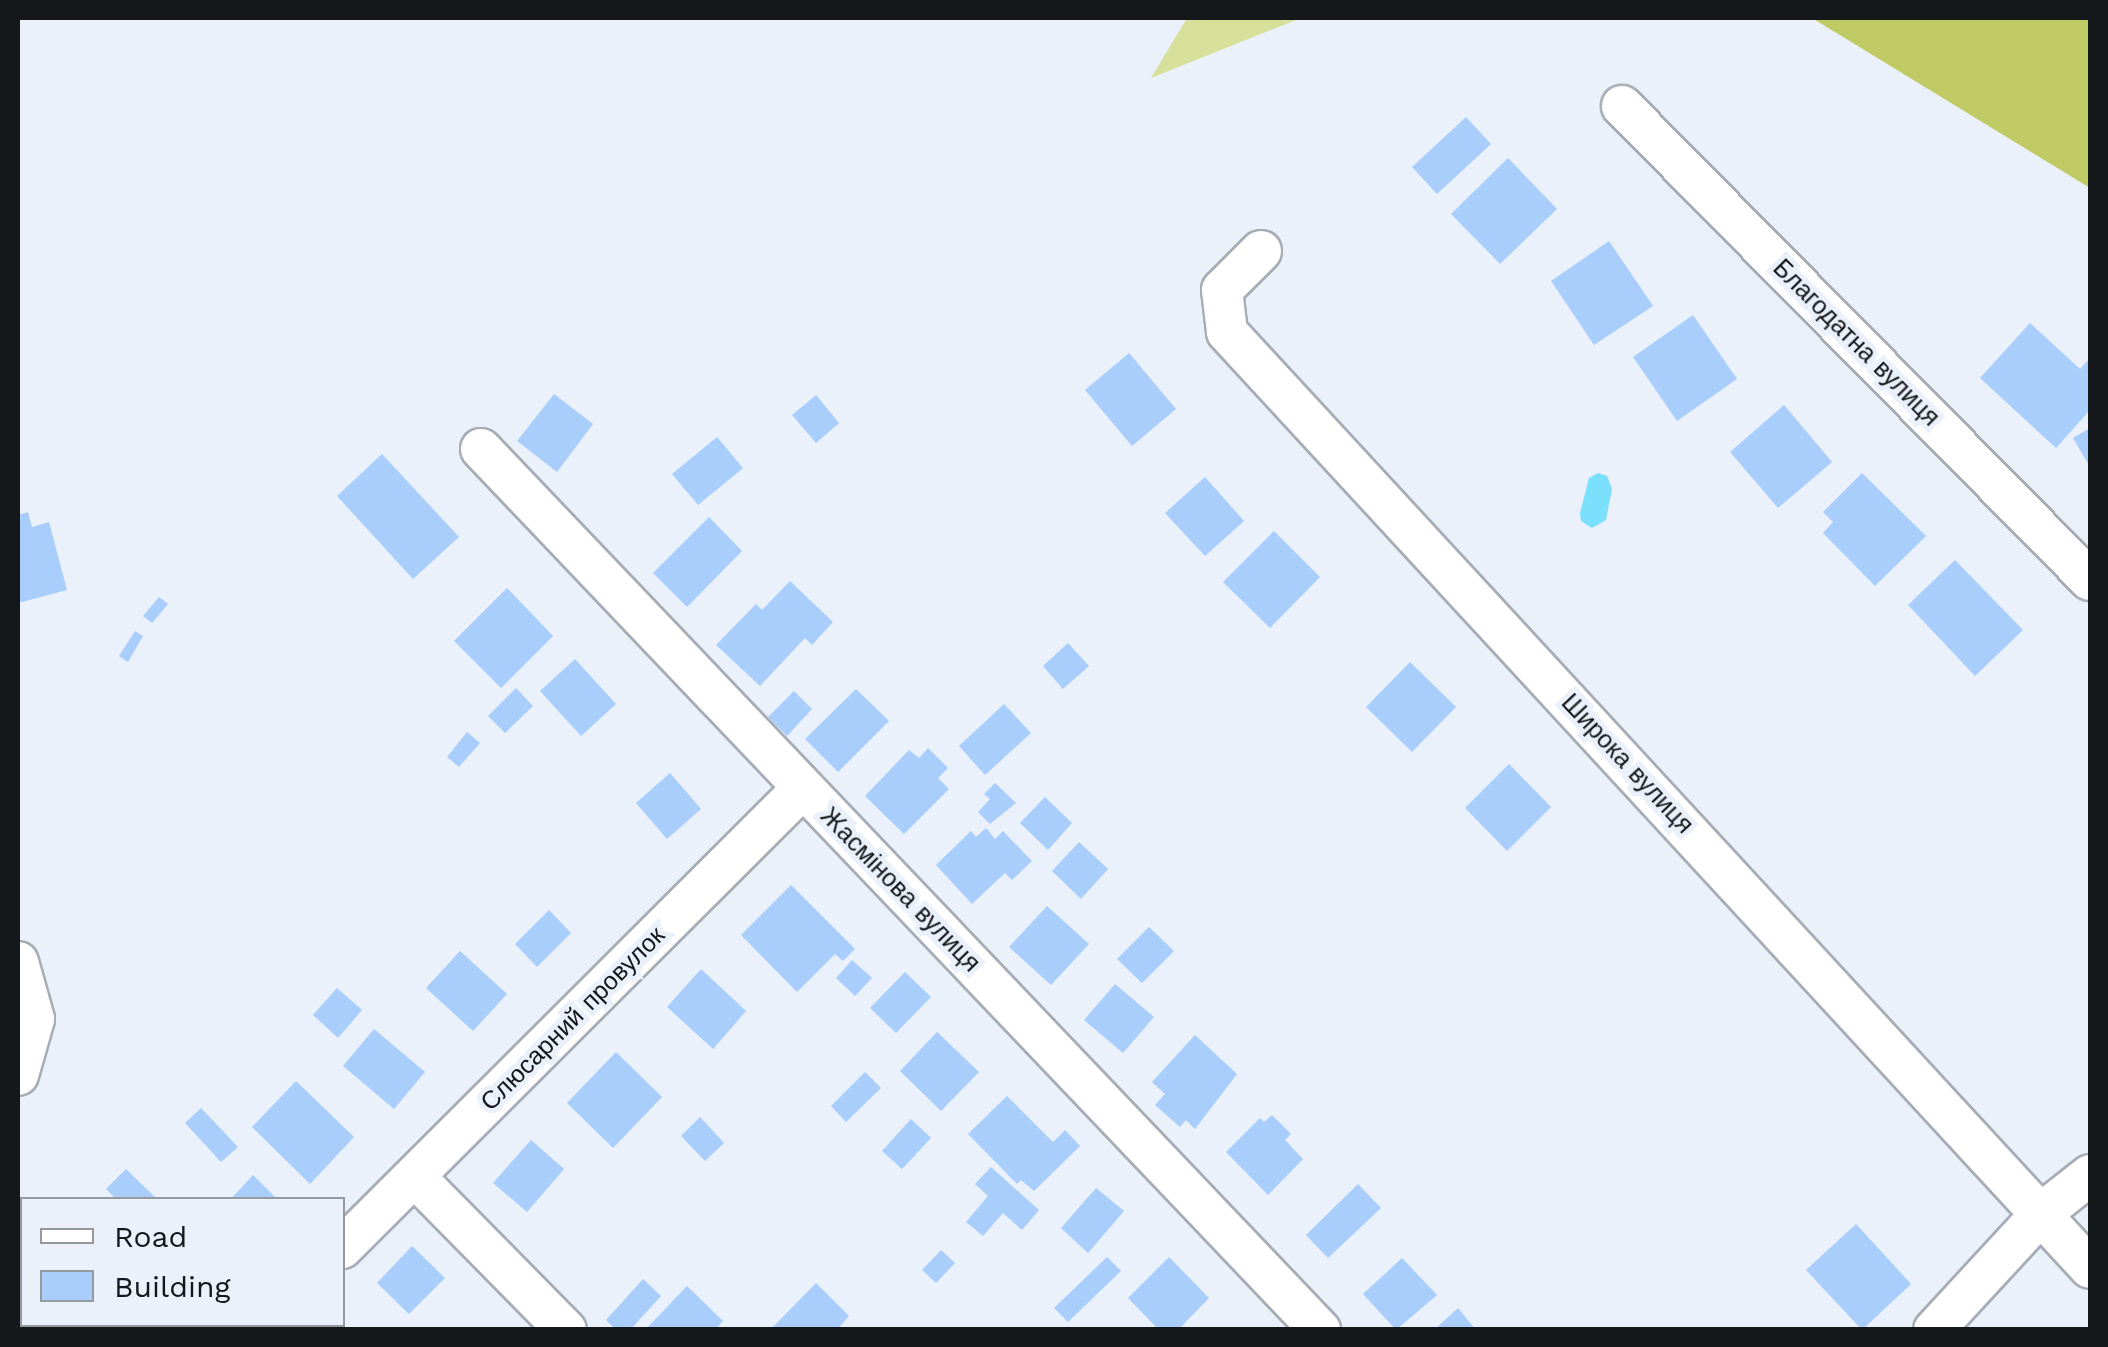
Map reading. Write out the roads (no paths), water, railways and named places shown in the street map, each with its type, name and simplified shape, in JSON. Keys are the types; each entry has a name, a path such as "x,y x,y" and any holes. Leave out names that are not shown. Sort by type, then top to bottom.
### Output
{"street":[{"name":"Благодатна вулиця","path":"1622,106 2090,580"},
{"name":"Широка вулиця","path":"1261,251 1222,290 1228,332 2090,1268"},
{"name":"Жасмінова вулиця","path":"482,448 1320,1330"},
{"name":"Слюсарний провулок","path":"345,1245 802,788"},
{"path":"18,962 34,1020 18,1075"},
{"path":"1934,1330 2042,1213 2090,1174"},
{"path":"415,1178 566,1330"}],"water":[{"path":"1598,473 1607,476 1612,489 1606,520 1592,528 1581,521 1580,513 1589,478"}]}
